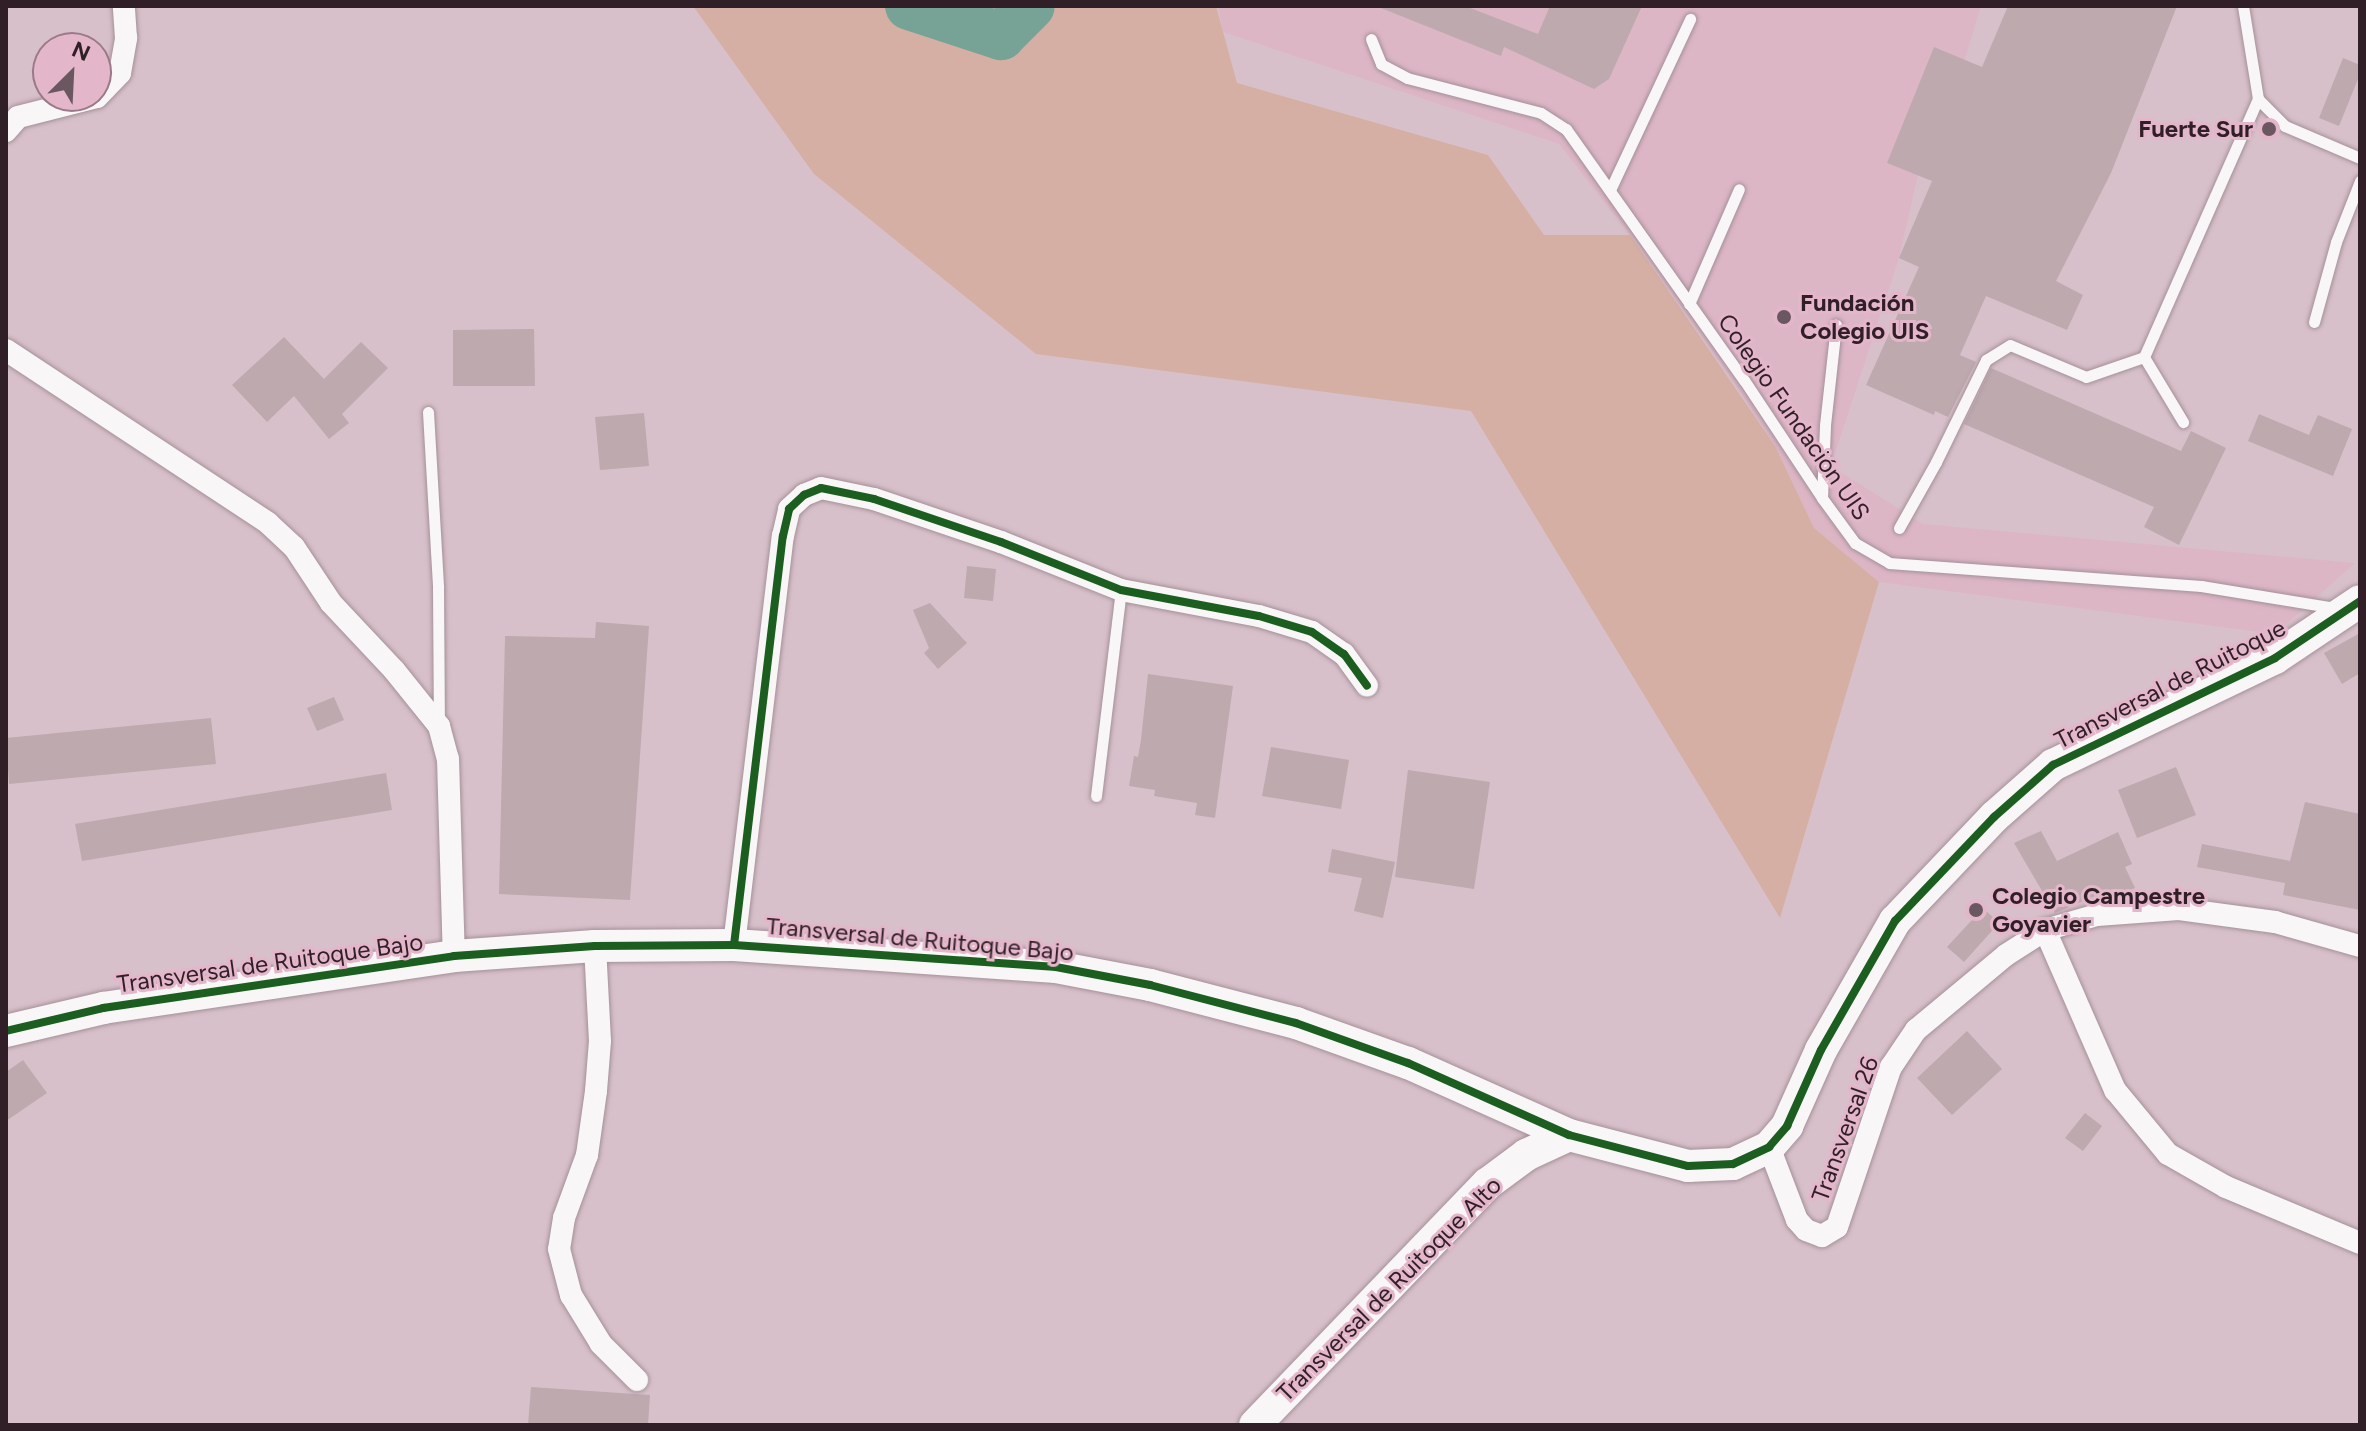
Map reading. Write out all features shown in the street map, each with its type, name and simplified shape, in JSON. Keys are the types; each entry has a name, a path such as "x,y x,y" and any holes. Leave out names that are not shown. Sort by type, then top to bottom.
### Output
{"street":[{"path":"6,131 18,117 97,97 120,73 126,38 124,6"},
{"path":"6,350 268,523 294,547 331,603 439,726 448,759 454,956"},
{"path":"734,945 783,536 789,509 804,495 821,488 874,499 1001,542 1121,590 1259,616 1312,632 1344,654 1367,686"},
{"name":"Transversal de Ruitoque","path":"1569,1135 1688,1166 1733,1164 1769,1147 1787,1126 1821,1050 1895,921 1994,817 2053,765 2275,658 2354,605"},
{"name":"Transversal 26","path":"1769,1147 1797,1220 1806,1230 1822,1236 1837,1227 1891,1067 1916,1030 2006,955 2045,930 2097,915 2179,909 2275,922 2360,946"},
{"path":"2045,930 2115,1090 2168,1154 2192,1171 2360,1243"},
{"name":"Transversal de Ruitoque Bajo","path":"6,1031 103,1008 454,956 595,946 734,945 1056,967 1150,985 1296,1023 1394,1058 1569,1135"},
{"path":"595,946 600,1041 596,1091 587,1155 564,1218 559,1249 571,1295 601,1344 637,1380"},
{"name":"Transversal de Ruitoque Alto","path":"1255,1425 1487,1184 1526,1155 1569,1135"}],"lane":[{"path":"1899,528 1936,462 1986,360 2010,345 2086,377 2144,357 2258,99 2243,6"},
{"path":"1610,190 1690,19"},
{"name":"Colegio Fundación UIS","path":"1371,39 1381,64 1407,78 1541,113 1566,129 1855,543 1889,563 2201,586 2354,605"},
{"path":"2258,99 2285,126 2360,158"},
{"path":"2314,322 2336,242 2360,181"},
{"path":"1689,304 1739,189"},
{"path":"1822,498 1825,425 1836,325"},
{"path":"2144,357 2174,401 2183,422"},
{"path":"428,412 438,588 439,726"},
{"path":"1096,796 1121,590"}],"shaded area":[{"path":"693,6 1216,6 1237,83 1488,155 1544,235 1630,235 1775,446 1814,528 1879,582 1780,918 1471,411 1036,354 814,174"},
{"name":"Fundación Colegio UIS","path":"1218,6 1981,6 1965,59 1918,175 1899,258 1831,466 1923,524 2355,563 2275,634 1879,582 1814,528 1775,446 1730,376 1630,235 1559,144 1223,32"}],"building":[{"path":"1376,6 1465,6 1538,34 1550,6 1642,6 1609,79 1594,89 1504,47 1501,56"},
{"path":"2008,6 2177,6 2111,173 2056,281 2083,295 2067,330 1986,296 1960,355 1976,362 1948,417 1935,411 1934,415 1866,385 1919,267 1899,258 1932,181 1887,163 1934,47 1982,67"},
{"path":"2343,58 2360,65 2360,74 2339,126 2319,118"},
{"path":"534,329 535,386 453,386 453,330"},
{"path":"284,337 324,379 361,342 388,368 342,414 349,423 329,439 294,396 267,422 232,385"},
{"path":"1991,368 2181,451 2191,431 2226,448 2179,545 2144,527 2154,507 1964,424"},
{"path":"644,413 649,466 600,470 595,417"},
{"path":"2259,414 2309,435 2318,415 2352,429 2333,476 2248,441"},
{"path":"967,566 996,569 993,601 964,598"},
{"path":"930,603 967,643 938,669 924,653 929,648 913,610"},
{"path":"596,622 649,626 630,900 499,894 505,636 595,638"},
{"path":"2360,633 2360,673 2342,684 2324,653"},
{"path":"1148,674 1233,686 1215,818 1195,815 1197,803 1154,796 1155,790 1129,786 1134,756 1138,757 1141,740"},
{"path":"334,697 344,720 317,731 307,708"},
{"path":"211,718 216,764 9,784 6,738"},
{"path":"1271,747 1349,760 1341,809 1262,796"},
{"path":"2176,767 2196,815 2137,838 2118,790"},
{"path":"1408,770 1490,782 1474,889 1395,877"},
{"path":"386,773 392,810 82,861 75,824"},
{"path":"2305,802 2360,814 2360,910 2283,895 2285,883 2197,867 2202,844 2290,861"},
{"path":"2041,831 2057,861 2118,832 2132,864 2125,867 2135,888 2106,900 2100,894 2055,913 2014,843"},
{"path":"1332,849 1395,862 1383,918 1354,911 1362,878 1328,872"},
{"path":"1983,908 1999,923 1964,962 1947,947"},
{"path":"1967,1031 2002,1069 1952,1115 1917,1078"},
{"path":"23,1060 47,1093 6,1121 6,1072"},
{"path":"2085,1113 2102,1126 2083,1151 2065,1138"},
{"path":"531,1387 650,1395 648,1425 528,1425"}],"waterway":[{"path":"909,6 1001,36 1031,6"}],"cycle path":[{"path":"734,945 783,536 789,509 804,495 821,488 874,499 1001,542 1121,590 1259,616 1312,632 1344,654 1367,686"},
{"path":"6,1031 103,1008 454,956 595,946 734,945 1056,967 1150,985 1296,1023 1408,1063 1569,1135 1688,1166 1733,1164 1769,1147 1787,1126 1821,1050 1895,921 1994,817 2053,765 2275,658 2360,601"}],"place":[{"name":"Fuerte Sur","path":"2269,129"},
{"name":"Fundación Colegio UIS","path":"1784,317"},
{"name":"Colegio Campestre Goyavier","path":"1976,910"}]}
